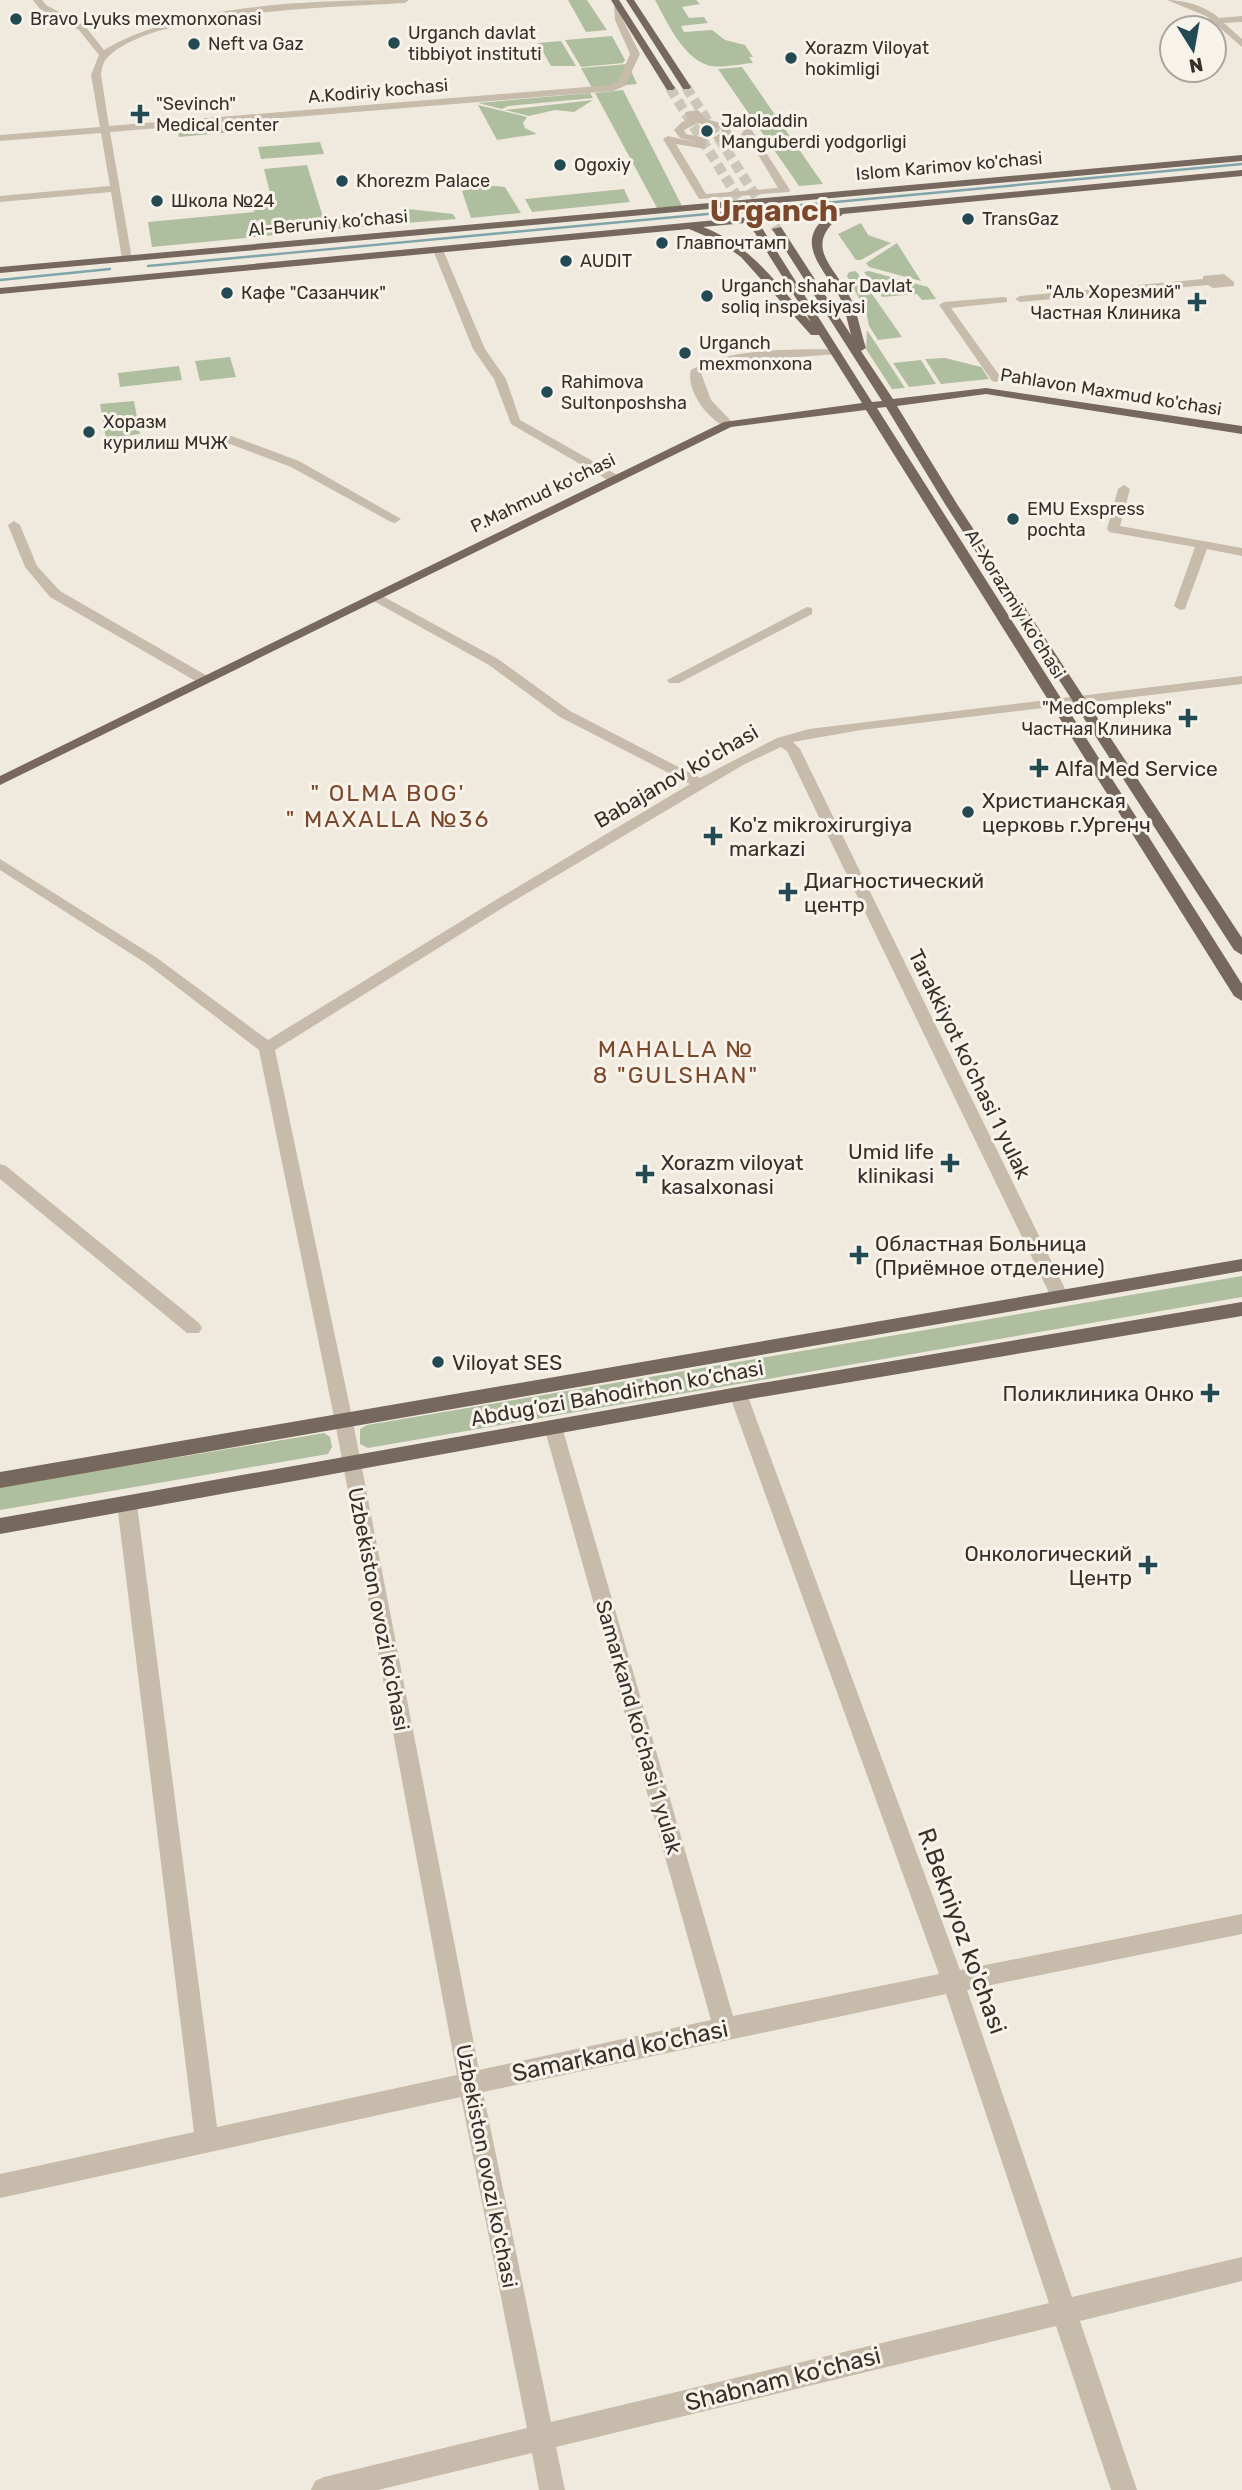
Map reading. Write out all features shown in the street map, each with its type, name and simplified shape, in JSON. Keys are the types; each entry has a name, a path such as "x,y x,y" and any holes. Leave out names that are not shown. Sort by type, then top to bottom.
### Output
{"main road":[{"path":"630,0 686,87"},
{"path":"617,2 670,88"},
{"name":"Islom Karimov ko'chasi","path":"660,211 1242,158"},
{"name":"Islom Karimov ko'chasi","path":"668,228 1242,173"},
{"name":"Al-Beruniy ko’chasi","path":"0,270 660,211"},
{"path":"840,211 822,225 817,237 817,251 847,302 864,365"},
{"path":"690,226 718,237 747,257 794,313 835,352"},
{"name":"Al-Beruniy ko’chasi","path":"0,291 668,228"},
{"name":"Al-Xorazmiy ko’chasi","path":"776,229 951,504 1242,950"},
{"name":"Al-Xorazmiy ko’chasi","path":"758,230 1242,996"},
{"path":"127,259 130,278"},
{"name":"Pahlavon Maxmud ko'chasi","path":"849,406 986,391 1242,430"},
{"name":"P.Mahmud ko'chasi","path":"0,781 728,424 849,406"},
{"name":"Abdug’ozi Bahodirhon ko’chasi","path":"0,1480 1242,1265"},
{"name":"Abdug’ozi Bahodirhon ko’chasi","path":"0,1525 738,1394 1242,1309"}],"street":[{"path":"37,0 82,28 104,55"},
{"path":"127,259 96,75 98,64 104,55 142,34 189,21 405,0"},
{"path":"1171,0 1209,14"},
{"name":"A.Kodiriy kochasi","path":"0,138 613,88 622,84 635,54 618,20 617,2"},
{"path":"1228,31 1242,44"},
{"path":"698,113 702,121 725,127 727,133 718,138 729,145 739,141 748,131 785,190 703,197 668,139 702,148 703,140 688,138 679,133 681,127 694,122 688,114 698,113"},
{"path":"0,199 115,189"},
{"path":"438,250 480,349 499,379 515,422 615,479"},
{"path":"996,379 944,305 1003,300 1005,304 1022,303 1020,299 1210,282 1213,285 1230,284 1227,280 1242,278"},
{"path":"728,424 714,414 695,381 695,372 703,366 749,358 835,352"},
{"path":"226,438 295,464 395,519"},
{"path":"1124,489 1113,529 1242,552"},
{"path":"14,526 31,566 55,594 204,680"},
{"path":"1180,606 1202,545"},
{"path":"375,596 444,633 523,681 546,702 565,713 700,784"},
{"path":"674,680 807,611"},
{"name":"Babajanov ko'chasi","path":"267,1048 700,784 782,741 809,733 1242,680"},
{"name":"Tarakkiyot ko'chasi 1 yulak","path":"782,741 793,749 1060,1297"},
{"path":"0,863 152,961 267,1048"},
{"name":"Uzbekiston ovozi ko'chasi","path":"267,1048 344,1422 470,2084 552,2490"},
{"path":"0,1170 193,1328"},
{"name":"R.Bekniyoz ko'chasi","path":"738,1394 953,1982 1124,2490"},
{"name":"Samarkand ko’chasi 1 yulak","path":"553,1427 725,2028"},
{"path":"127,1504 207,2143"},
{"name":"Samarkand ko’chasi","path":"0,2186 725,2028 1242,1924"},
{"name":"Shabnam ko’chasi","path":"324,2490 1242,2269"}],"green space":[{"path":"568,0 587,0 607,30 586,32"},
{"path":"655,0 696,0 700,4 682,7 689,18 704,17 708,23 681,26 684,32 712,30 725,40 745,45 753,57 749,57 753,63 717,67 698,61 676,37"},
{"path":"612,36 625,60 623,63 581,67 565,40"},
{"path":"561,41 576,66 551,66 538,43"},
{"path":"628,64 637,84 592,88 581,68"},
{"path":"742,67 823,184 799,186 718,69"},
{"path":"623,90 682,206 657,208 595,93"},
{"path":"590,93 593,98 508,106 502,109 478,103"},
{"path":"593,100 574,112 555,110 529,116 505,110"},
{"path":"478,105 527,117 523,123 525,128 537,134 497,140"},
{"path":"253,122 254,130 179,137 177,128"},
{"path":"320,142 324,154 261,159 258,147"},
{"path":"307,165 327,230 152,247 148,222 254,212 252,200 271,197 264,169"},
{"path":"483,185 505,187 521,213 471,218 462,191"},
{"path":"624,189 630,202 532,212 525,199"},
{"path":"408,209 453,214 456,219 406,223 403,213"},
{"path":"380,211 388,225 338,229 340,222"},
{"path":"861,223 868,235 891,243 861,260 856,260 838,234"},
{"path":"897,243 921,281 869,267 866,263"},
{"path":"856,271 902,337 878,340 847,276 849,272"},
{"path":"869,271 928,287 936,299 922,300 917,294 882,297 864,272"},
{"path":"867,330 905,388 892,389 866,349"},
{"path":"230,357 236,377 200,381 195,361"},
{"path":"945,358 981,367 989,379 941,384 925,359"},
{"path":"921,360 936,384 909,387 893,363"},
{"path":"179,366 182,380 120,387 118,373"},
{"path":"134,401 140,434 106,438 100,404"},
{"path":"1242,1276 1242,1297 368,1448 360,1444 360,1429 367,1425"},
{"path":"324,1433 330,1437 332,1447 328,1454 0,1510 0,1487"}],"waterway":[{"path":"771,208 1242,164"},
{"path":"148,266 740,211"},
{"path":"0,280 110,269"}],"tunnel":[{"path":"686,87 777,229"},
{"path":"670,88 758,230"}],"place":[{"name":"Bravo Lyuks mexmonxonasi","path":"16,19"},
{"name":"Urganch davlat tibbiyot instituti","path":"394,43"},
{"name":"Neft va Gaz","path":"194,44"},
{"name":"Xorazm Viloyat hokimligi","path":"791,58"},
{"name":"\"Sevinch\" Medical center","path":"140,114"},
{"name":"Jaloladdin Manguberdi yodgorligi","path":"707,131"},
{"name":"Ogoxiy","path":"560,165"},
{"name":"Khorezm Palace","path":"342,181"},
{"name":"Школа №24","path":"157,201"},
{"name":"TransGaz","path":"968,219"},
{"name":"Главпочтамп","path":"662,243"},
{"name":"AUDIT","path":"566,261"},
{"name":"Кафе \"Сазанчик\"","path":"227,293"},
{"name":"Urganch shahar Davlat soliq inspeksiyasi","path":"707,296"},
{"name":"\"Аль Хорезмий\" Частная Клиника","path":"1197,302"},
{"name":"Urganch mexmonxona","path":"685,353"},
{"name":"Rahimova Sultonposhsha","path":"547,392"},
{"name":"Хоразм курилиш МЧЖ","path":"89,432"},
{"name":"EMU Exspress pochta","path":"1013,519"},
{"name":"\"MedCompleks\" Частная Клиника","path":"1188,718"},
{"name":"Alfa Med Service","path":"1039,768"},
{"name":"Христианская церковь г.Ургенч","path":"968,812"},
{"name":"Ko'z mikroxirurgiya markazi","path":"713,836"},
{"name":"Диагностический центр","path":"788,892"},
{"name":"Umid life klinikasi","path":"950,1163"},
{"name":"Xorazm viloyat kasalxonasi","path":"645,1174"},
{"name":"Областная Больница (Приёмное отделение)","path":"859,1255"},
{"name":"Viloyat SES","path":"438,1362"},
{"name":"Поликлиника Онко","path":"1210,1393"},
{"name":"Онкологический Центр","path":"1148,1565"}],"district":[{"name":"Urganch","path":"774,211"},
{"name":"\" OLMA BOG' \" MAXALLA №36","path":"388,806"},
{"name":"MAHALLA № 8 \"GULSHAN\"","path":"676,1062"}]}
